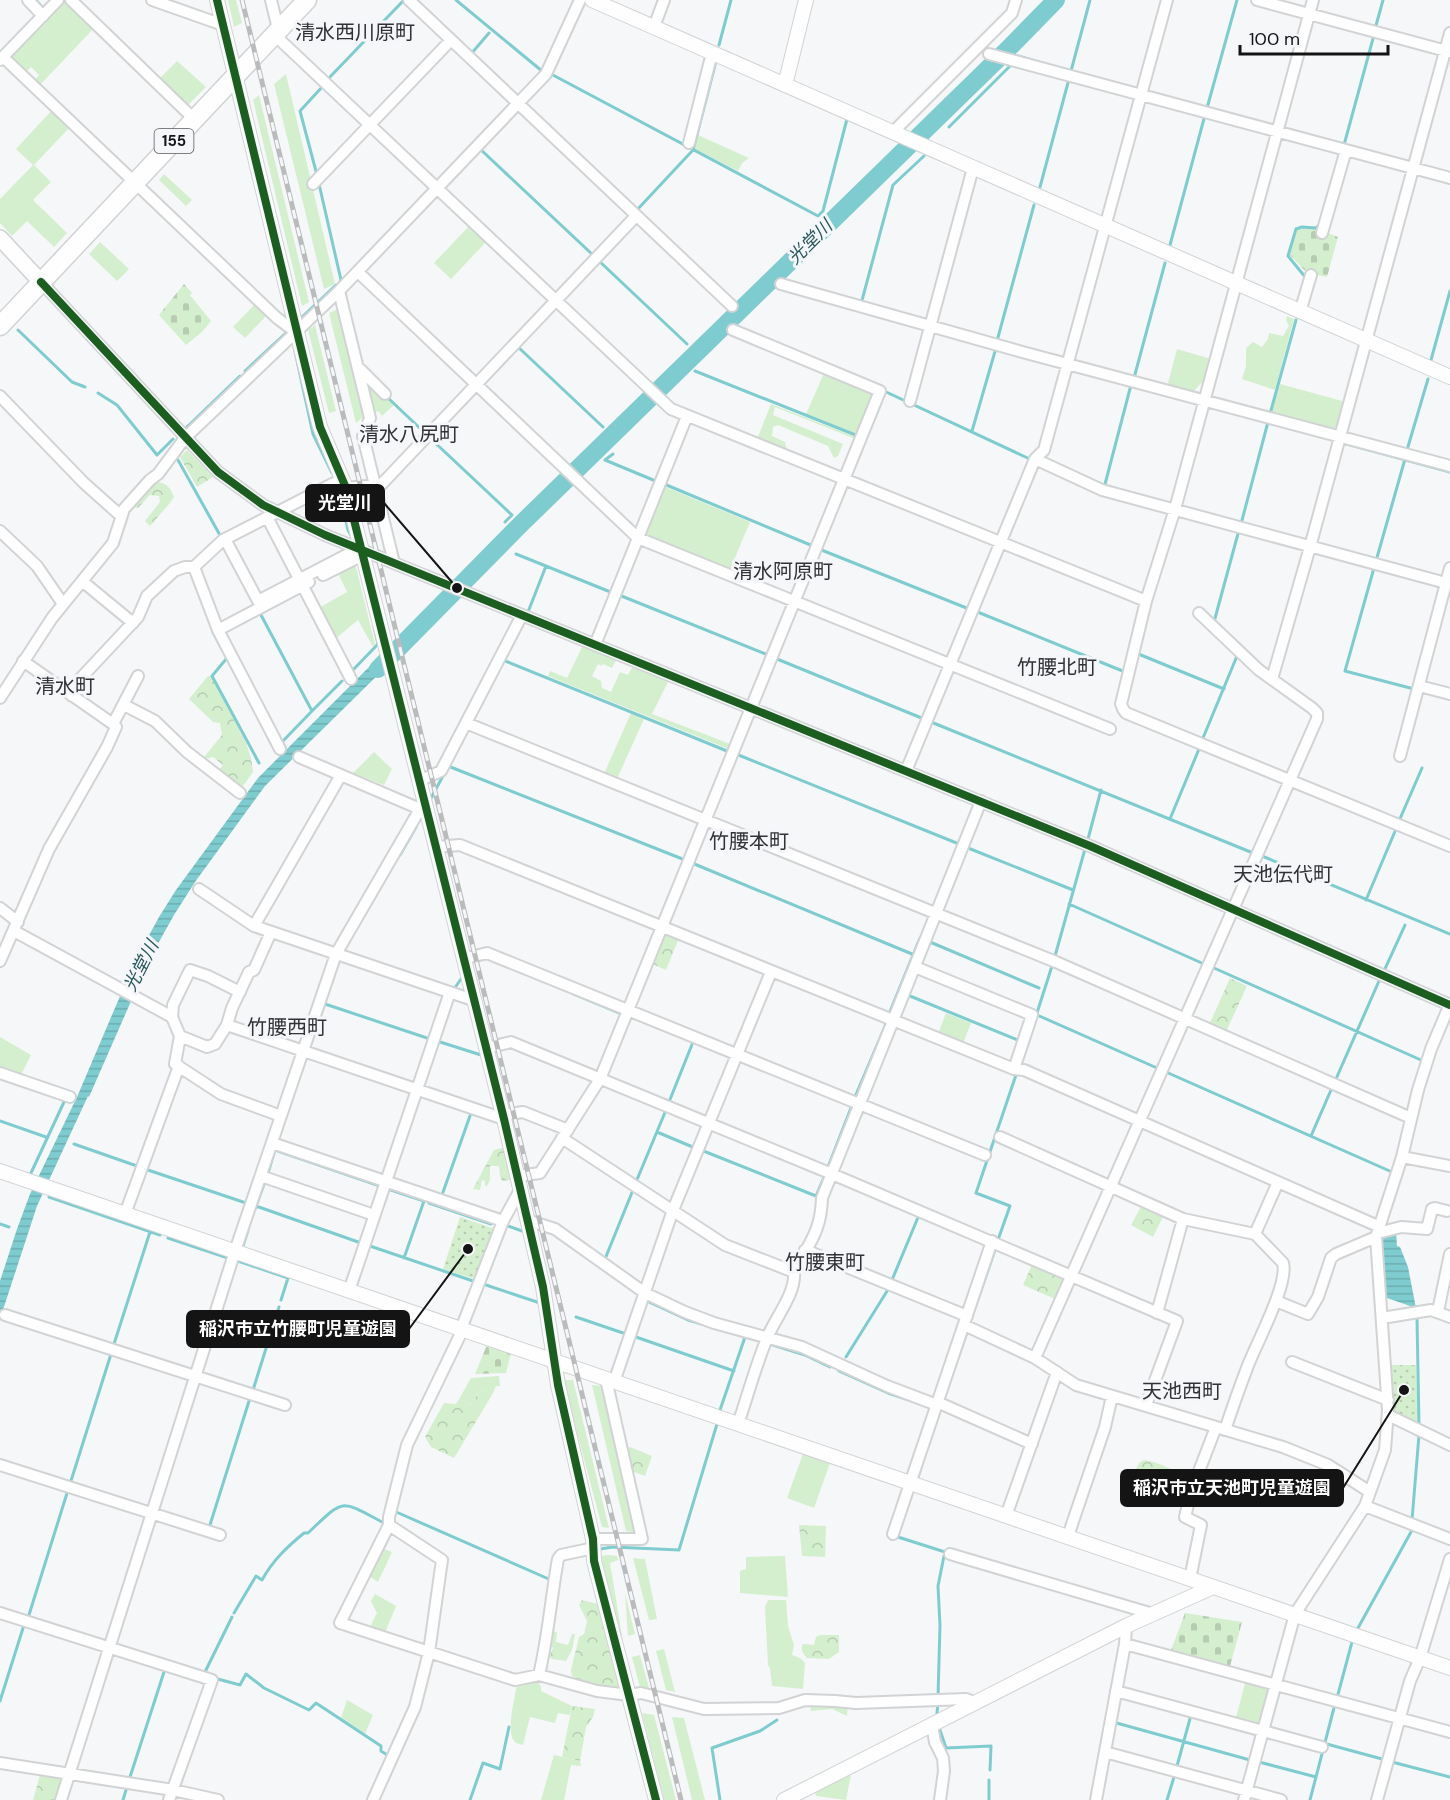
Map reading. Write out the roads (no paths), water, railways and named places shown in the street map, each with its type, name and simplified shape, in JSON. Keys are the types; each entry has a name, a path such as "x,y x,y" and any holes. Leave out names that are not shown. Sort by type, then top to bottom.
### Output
{"highway":[{"name":"155","path":"0,326 307,0"}],"main road":[{"path":"0,238 41,282"}],"street":[{"path":"28,0 43,16"},
{"path":"58,0 2,59 269,310 296,332"},
{"path":"71,0 195,119"},
{"path":"152,0 223,25"},
{"path":"217,0 320,427 344,484 419,781 422,806 435,847 503,1117 547,1307 554,1361 593,1543 594,1561 656,1800"},
{"path":"272,0 281,41 670,409 1146,601"},
{"path":"409,0 732,306"},
{"path":"0,699 23,661 63,604 113,543 124,509 158,474 185,438 358,272 546,74 580,0"},
{"path":"592,0 1450,378"},
{"path":"654,27 664,0"},
{"path":"785,85 806,0"},
{"path":"899,135 1012,13 1016,0"},
{"path":"906,771 1035,459 1044,450 1167,0"},
{"path":"1257,0 1448,51"},
{"path":"1312,0 1175,509 1146,601 1121,704 1122,709 1126,712 1450,846"},
{"path":"1272,679 1310,547 1412,167 1448,51 1450,33"},
{"path":"313,184 451,40"},
{"path":"689,143 712,53"},
{"path":"989,54 1450,178"},
{"path":"1323,233 1346,150"},
{"path":"910,401 973,168"},
{"path":"376,487 636,216"},
{"path":"358,272 638,538 1110,729"},
{"path":"1300,312 1311,275"},
{"path":"41,282 218,472 263,505 272,515 301,582 351,679"},
{"path":"781,284 1068,364 1450,466"},
{"path":"339,291 360,369 370,418 363,436 394,563"},
{"path":"517,1176 540,1173 600,1079 880,391 733,330"},
{"path":"360,369 385,394"},
{"path":"0,396 84,483 121,516"},
{"path":"595,645 687,416"},
{"path":"1035,459 1102,490 1446,583"},
{"path":"72,696 80,679 138,617 147,596 174,571 184,567 194,567 225,539 272,515 344,484 376,487"},
{"path":"272,515 1090,846 1450,1005 1431,1049 1402,1157 1378,1232 1388,1400 1385,1450 1365,1506 1295,1614 1245,1795"},
{"path":"0,531 37,566 63,604"},
{"path":"225,539 258,601 301,582"},
{"path":"219,630 301,582 361,551"},
{"path":"194,567 219,630 280,749"},
{"path":"1400,756 1450,568"},
{"path":"82,581 133,623"},
{"path":"1035,1358 1317,719 1317,713 1312,708 1259,670 1199,613"},
{"path":"419,781 441,771 522,615"},
{"path":"0,961 49,849 116,727 23,661"},
{"path":"113,724 138,676"},
{"path":"1419,686 1450,694"},
{"path":"124,705 155,722 188,752 240,793"},
{"path":"466,723 1056,962 1411,1118"},
{"path":"299,757 422,806"},
{"path":"254,926 341,775"},
{"path":"738,1424 768,1336 789,1293 795,1277 794,1272 816,1234 822,1198 981,801"},
{"path":"61,1800 235,1251 336,954 422,806"},
{"path":"435,847 460,845 893,1022 1014,1070 1024,1070 1278,1182 1378,1232"},
{"path":"200,889 254,926 473,1000"},
{"path":"0,908 16,927 120,990 172,1017"},
{"path":"180,1036 207,1047 215,1044 227,1025 249,972 254,970 270,932"},
{"path":"463,959 487,953 985,1155"},
{"path":"915,967 1032,1015 1014,1070"},
{"path":"240,992 190,970 173,1005 172,1017 180,1036 175,1064 221,1094 281,1116"},
{"path":"539,1676 546,1644 551,1597 558,1559 561,1555 593,1543 642,1539 610,1380 645,1293 673,1210 771,972"},
{"path":"349,1291 450,992"},
{"path":"227,1025 503,1117 523,1112 565,1134 724,1245 794,1272"},
{"path":"486,1048 511,1042 992,1241 1177,1321 1146,1406"},
{"path":"125,1214 179,1066"},
{"path":"0,1072 70,1097"},
{"path":"1000,1137 1183,1219 1255,1234 1283,1263 1284,1269 1276,1301 1191,1492 1185,1517 1201,1525 1190,1579"},
{"path":"272,1143 503,1221"},
{"path":"1402,1157 1450,1166"},
{"path":"0,1171 1450,1668"},
{"path":"261,1176 374,1215"},
{"path":"1255,1234 1278,1182"},
{"path":"520,1190 503,1221 462,1329 406,1445 388,1517 389,1525 340,1623 515,1680 539,1676 597,1691 629,1695 641,1693 704,1709 779,1708 805,1701 856,1704 966,1699 976,1703"},
{"path":"1276,1301 1308,1314 1318,1297 1331,1258 1378,1232 1401,1227 1427,1229 1432,1209 1449,1211 1450,1199"},
{"path":"1157,1313 1183,1219"},
{"path":"527,1220 555,1229 645,1293 714,1323 802,1347 887,1386 937,1403 1032,1444"},
{"path":"893,1534 992,1241"},
{"path":"806,1250 965,1320 1035,1358 1076,1385 1282,1447 1328,1465 1370,1492"},
{"path":"1438,1311 1450,1254"},
{"path":"1382,1318 1431,1310 1450,1317"},
{"path":"5,1315 285,1405"},
{"path":"1292,1362 1388,1400"},
{"path":"1006,1516 1057,1372"},
{"path":"1068,1536 1105,1427 1112,1396"},
{"path":"1388,1415 1450,1445"},
{"path":"0,1465 220,1535"},
{"path":"1365,1506 1450,1539"},
{"path":"373,1800 415,1707 429,1652 442,1560 389,1525"},
{"path":"950,1554 1153,1614"},
{"path":"1377,1800 1410,1681 1420,1658 1450,1559"},
{"path":"783,1800 1126,1626 1213,1587"},
{"path":"0,1613 212,1680 171,1795"},
{"path":"1096,1800 1125,1644 1126,1626"},
{"path":"1125,1644 1450,1732"},
{"path":"1116,1690 1322,1747"},
{"path":"932,1725 934,1742 944,1764 940,1800"},
{"path":"1105,1752 1245,1795 1281,1800"},
{"path":"0,1763 171,1795 218,1800"}],"water":[{"path":"385,651 389,664 265,786 195,882 174,915 150,958 89,1097 37,1206 0,1319 0,1281 30,1194 77,1097 135,961 159,917 176,890 258,778"},
{"path":"1396,1232 1397,1246 1400,1247 1408,1267 1416,1308 1384,1297 1382,1245 1384,1235"}],"waterway":[{"path":"36,0 41,6"},
{"path":"328,79 404,0"},
{"path":"456,0 542,71"},
{"path":"719,45 731,0"},
{"name":"光堂川","path":"378,669 520,525 1056,0"},
{"path":"1071,71 1090,0"},
{"path":"1207,108 1237,0"},
{"path":"1375,29 1383,0"},
{"path":"471,54 489,33"},
{"path":"1344,145 1374,35"},
{"name":"光堂川","path":"1005,52 1013,55"},
{"path":"1018,56 1056,67"},
{"path":"636,211 693,150 715,65"},
{"path":"949,127 1011,65"},
{"path":"552,72 551,74 818,216 823,211 847,119"},
{"path":"1040,187 1069,79"},
{"path":"317,175 300,111 323,86"},
{"path":"1149,92 1161,95"},
{"path":"1170,245 1205,115"},
{"path":"479,148 593,255"},
{"path":"861,304 893,185 924,156"},
{"path":"319,184 340,282"},
{"path":"997,341 1034,205"},
{"path":"1306,278 1288,256 1296,229 1316,228 1320,224"},
{"path":"598,260 687,344"},
{"path":"1134,378 1165,263"},
{"name":"光堂川","path":"766,284 776,287"},
{"path":"300,319 336,285"},
{"path":"1431,360 1450,291"},
{"path":"1270,414 1296,320"},
{"path":"18,330 72,382 85,387"},
{"path":"245,371 287,332"},
{"path":"517,346 603,427"},
{"path":"294,347 313,434 332,473"},
{"path":"972,431 996,348"},
{"name":"光堂川","path":"692,349 696,353"},
{"name":"光堂川","path":"682,366 688,369"},
{"path":"695,371 858,436"},
{"path":"187,427 240,376"},
{"path":"1407,450 1428,379"},
{"path":"1104,488 1131,385"},
{"path":"884,391 1032,460"},
{"path":"98,393 117,405 157,455 173,439"},
{"path":"387,397 425,433"},
{"path":"1241,524 1268,422"},
{"name":"光堂川","path":"609,432 612,435"},
{"path":"430,438 512,515 505,522"},
{"path":"1347,444 1450,472"},
{"name":"光堂川","path":"602,445 607,449"},
{"path":"613,454 605,460 658,482"},
{"path":"1376,561 1405,459"},
{"path":"178,460 221,537"},
{"path":"664,484 813,546"},
{"path":"339,489 348,530 352,537"},
{"name":"光堂川","path":"511,528 514,531"},
{"path":"1214,622 1239,530"},
{"name":"光堂川","path":"500,545 504,550"},
{"path":"819,549 969,609"},
{"path":"516,554 613,593"},
{"path":"528,612 546,566"},
{"path":"1374,568 1345,671 1414,689"},
{"path":"619,595 768,655"},
{"path":"975,611 1125,672"},
{"path":"261,615 312,711 282,742"},
{"path":"352,671 378,644 374,627"},
{"path":"214,629 213,632 223,651"},
{"path":"1136,653 1224,689"},
{"path":"226,656 227,658 212,676 259,763"},
{"path":"1203,738 1237,656"},
{"path":"777,659 924,719"},
{"path":"503,660 727,751"},
{"path":"312,711 342,681"},
{"path":"931,722 1253,853"},
{"path":"1170,819 1199,749"},
{"path":"736,754 959,844"},
{"path":"448,766 685,860"},
{"path":"1399,821 1422,768"},
{"path":"430,800 444,774"},
{"path":"1088,839 1101,790"},
{"path":"400,855 416,827"},
{"path":"1366,900 1396,829"},
{"path":"968,848 1073,890"},
{"path":"1055,956 1085,849"},
{"path":"1262,856 1450,934"},
{"path":"693,861 692,863 912,954"},
{"path":"1069,904 1204,964"},
{"path":"1383,973 1405,925"},
{"path":"889,1014 920,938"},
{"path":"930,942 1039,988"},
{"path":"1036,1016 1052,966"},
{"path":"1214,968 1421,1060"},
{"path":"328,993 333,978"},
{"path":"454,989 461,979"},
{"path":"1336,1079 1379,981"},
{"path":"574,994 622,1014"},
{"path":"910,996 1020,1041"},
{"path":"325,1004 430,1039"},
{"path":"309,1049 324,1005"},
{"path":"1037,1015 1157,1068"},
{"path":"855,1097 886,1024"},
{"path":"437,1041 481,1055"},
{"path":"669,1102 693,1042"},
{"path":"279,1137 306,1058"},
{"path":"1166,1072 1392,1172 1391,1175"},
{"path":"999,1237 1010,1206 976,1193 1016,1075"},
{"path":"1311,1136 1331,1090"},
{"path":"31,1173 64,1102"},
{"path":"828,1167 851,1108"},
{"path":"636,1182 666,1110"},
{"path":"442,1195 471,1113"},
{"path":"0,1121 46,1137"},
{"path":"657,1132 695,1148"},
{"path":"74,1144 137,1166"},
{"path":"701,1150 816,1196 825,1175"},
{"path":"278,1151 377,1185"},
{"path":"268,1173 274,1153"},
{"path":"145,1169 246,1203"},
{"path":"255,1209 264,1184"},
{"path":"391,1190 424,1201"},
{"path":"605,1259 633,1190"},
{"path":"49,1197 160,1235"},
{"path":"404,1258 424,1201"},
{"path":"429,1203 491,1224"},
{"path":"256,1206 361,1243"},
{"path":"892,1280 919,1215"},
{"path":"0,1224 9,1227"},
{"path":"508,1226 522,1231"},
{"path":"243,1246 248,1230"},
{"path":"113,1347 150,1232"},
{"path":"556,1236 569,1245"},
{"path":"168,1238 228,1258"},
{"path":"367,1245 473,1281"},
{"path":"970,1322 996,1247"},
{"path":"238,1261 288,1278 281,1300"},
{"path":"483,1284 540,1303"},
{"path":"846,1357 889,1288"},
{"path":"649,1302 688,1320 760,1341"},
{"path":"253,1390 279,1307"},
{"path":"576,1317 626,1334"},
{"path":"1417,1318 1419,1426"},
{"path":"949,1384 967,1332"},
{"path":"633,1336 734,1371"},
{"path":"720,1410 745,1337"},
{"path":"773,1345 805,1355 830,1367"},
{"path":"70,1484 111,1354"},
{"path":"839,1371 888,1393 921,1404"},
{"path":"209,1528 250,1398"},
{"path":"600,1549 613,1547 679,1550 717,1424"},
{"path":"1412,1520 1419,1435"},
{"path":"918,1477 922,1464"},
{"path":"28,1618 68,1490"},
{"path":"234,1613 256,1576 262,1580 286,1549 336,1508 350,1506 384,1523 384,1521"},
{"path":"394,1511 551,1580"},
{"path":"899,1532 898,1537 945,1552"},
{"path":"1358,1628 1411,1532"},
{"path":"938,1697 940,1625 938,1586 944,1556"},
{"path":"204,1674 232,1617"},
{"path":"0,1701 24,1625"},
{"path":"1337,1698 1352,1642"},
{"path":"130,1777 164,1672"},
{"path":"214,1678 240,1685 246,1674 264,1688 309,1710 316,1703 381,1746 381,1751 389,1756"},
{"path":"937,1713 938,1703"},
{"path":"1310,1800 1335,1704"},
{"path":"1177,1766 1191,1715"},
{"path":"720,1800 712,1748 760,1731 777,1720"},
{"path":"1113,1722 1250,1760"},
{"path":"470,1800 483,1763 500,1769 509,1727"},
{"path":"940,1730 946,1748 991,1746 990,1770"},
{"path":"1323,1743 1382,1759"},
{"path":"1259,1762 1316,1777"},
{"path":"1392,1762 1450,1777"},
{"path":"1167,1800 1174,1777"},
{"path":"989,1780 989,1800"},
{"path":"123,1800 126,1790"}],"railway":[{"path":"242,0 681,1800"}],"place":[{"name":"光堂川","path":"457,588"},
{"name":"稲沢市立竹腰町児童遊園","path":"468,1249"},
{"name":"稲沢市立天池町児童遊園","path":"1404,1390"}],"district":[{"name":"清水西川原町","path":"355,32"},
{"name":"清水八尻町","path":"409,434"},
{"name":"清水阿原町","path":"783,571"},
{"name":"竹腰北町","path":"1057,667"},
{"name":"清水町","path":"65,686"},
{"name":"竹腰本町","path":"749,841"},
{"name":"天池伝代町","path":"1283,874"},
{"name":"竹腰西町","path":"287,1027"},
{"name":"竹腰東町","path":"825,1262"},
{"name":"天池西町","path":"1182,1391"}]}
